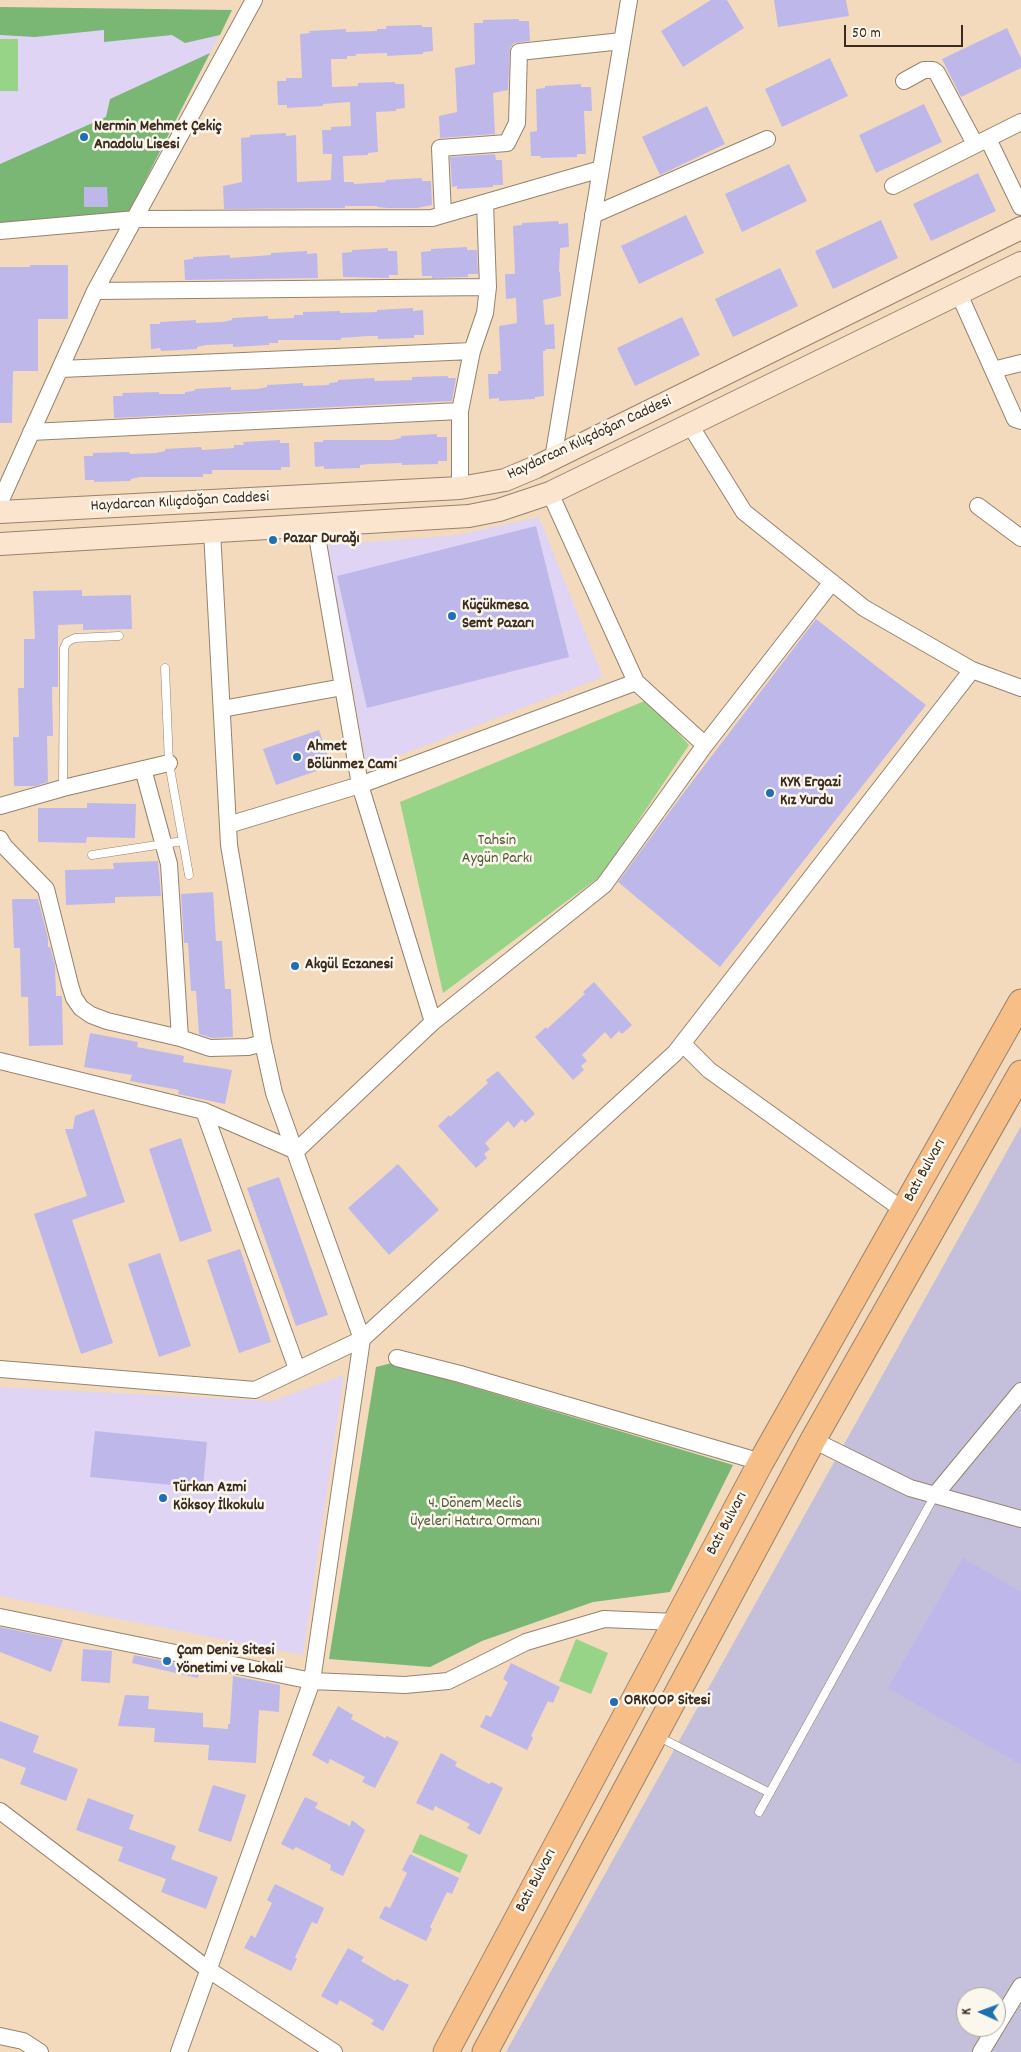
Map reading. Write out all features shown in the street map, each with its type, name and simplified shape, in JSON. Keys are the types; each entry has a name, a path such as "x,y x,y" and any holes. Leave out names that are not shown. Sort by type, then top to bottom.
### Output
{"main road":[{"name":"Haydarcan Kılıçdoğan Caddesi","path":"0,512 460,488 505,480 553,459 1021,228"},
{"name":"Haydarcan Kılıçdoğan Caddesi","path":"0,544 469,516 499,510 550,493 1021,264"},
{"name":"Batı Bulvarı","path":"446,2052 761,1462 1021,1002"},
{"name":"Batı Bulvarı","path":"485,2052 813,1440 1021,1073"}],"street":[{"path":"0,502 95,291 254,0"},
{"path":"553,459 629,0"},
{"path":"443,215 440,148 507,143 517,123 519,52 622,40"},
{"path":"904,81 924,70 936,73 982,142 1021,207"},
{"path":"893,186 1021,122"},
{"path":"593,215 767,139"},
{"path":"0,231 136,219 432,218 601,169"},
{"path":"460,488 460,411 472,351 485,313 488,287 485,203"},
{"path":"95,291 488,287"},
{"path":"959,294 1015,419 1021,421"},
{"path":"61,368 472,351"},
{"path":"993,370 1021,363"},
{"path":"31,432 460,411"},
{"path":"690,425 744,512 864,608 972,670 1019,685"},
{"path":"550,493 636,682 706,745"},
{"path":"978,506 1021,538"},
{"path":"315,525 360,785 433,1022"},
{"path":"179,2052 312,1681 362,1339 274,1093 263,1044 229,845 212,531"},
{"path":"296,1151 433,1022 604,886 706,745 832,582"},
{"path":"0,1369 255,1390 362,1339 675,1053 972,670"},
{"path":"228,825 360,785 636,682"},
{"path":"222,709 343,687"},
{"path":"0,806 63,788 169,764"},
{"path":"143,770 169,864 180,1038"},
{"path":"0,839 4,846 46,889 70,986 74,998 81,1008 91,1015 107,1021 180,1038 210,1048 248,1048 263,1044"},
{"path":"683,1044 709,1070 903,1210"},
{"path":"0,1061 204,1111 296,1151"},
{"path":"204,1111 297,1369"},
{"path":"397,1358 460,1374 761,1462"},
{"path":"935,1495 1021,1391"},
{"path":"813,1440 910,1488 1021,1519"},
{"path":"0,1617 312,1681 405,1685 448,1681 526,1642 604,1619 676,1622"},
{"path":"0,1811 209,1970 334,2052"},
{"path":"981,2052 1021,1986"},
{"path":"0,2036 23,2041 40,2052"}],"lane":[{"path":"63,788 64,648 68,642 75,638 119,636"},
{"path":"165,668 169,764 189,875"},
{"path":"92,855 183,841"},
{"path":"759,1812 935,1495"},
{"path":"654,1735 770,1793"}],"shaded area":[{"name":"Nermin Mehmet Çekiç Anadolu Lisesi","path":"0,7 232,10 124,222 0,229"},
{"name":"Küçükmesa Semt Pazarı","path":"539,517 603,677 367,768 327,545 458,535"},
{"path":"1021,1126 1021,2052 506,2052"},
{"name":"Türkan Azmi Köksoy İlkokulu","path":"344,1375 303,1655 0,1596 0,1387 272,1401"}],"green space":[{"path":"0,7 232,10 220,35 185,43 172,35 104,42 104,30 35,37 0,35"},
{"path":"0,39 18,39 18,91 0,91"},
{"path":"210,53 124,222 0,229 0,164 106,117 110,99"},
{"name":"Tahsin Aygün Parkı","path":"647,700 689,745 602,875 443,993 400,802"},
{"name":"4. Dönem Meclis Üyeleri Hatıra Ormanı","path":"392,1363 733,1465 670,1592 593,1602 482,1641 430,1667 329,1659 376,1367"},
{"path":"576,1639 608,1653 591,1694 559,1681"},
{"path":"420,1834 468,1855 460,1873 412,1852"}],"building":[{"path":"711,0 727,0 744,28 683,67 661,31"},
{"path":"774,0 846,0 849,16 778,27"},
{"path":"519,19 519,21 529,21 530,41 514,43 510,48 508,90 493,93 495,134 440,138 439,116 457,112 455,68 475,64 474,23 483,23 483,20"},
{"path":"422,25 422,27 432,27 433,51 423,52 423,54 387,56 387,53 356,54 356,56 347,56 347,59 331,59 332,87 358,86 358,83 395,82 395,84 404,84 405,108 396,109 396,111 376,112 378,152 368,153 368,155 343,156 344,182 354,182 354,184 422,178 422,181 431,181 432,205 417,208 345,206 345,208 224,209 223,186 242,182 241,138 250,137 250,135 286,133 286,136 296,135 297,182 331,180 332,154 323,154 322,130 331,130 331,127 351,126 350,102 287,108 287,105 278,105 277,81 286,81 286,78 302,78 300,34 310,33 309,31 346,29 346,32 377,31 377,29 386,29 386,26"},
{"path":"1007,28 1021,58 1021,68 961,97 942,59"},
{"path":"830,58 848,96 782,127 765,89"},
{"path":"581,84 581,87 591,87 592,111 584,111 586,154 577,154 577,157 541,158 540,156 531,156 530,132 537,131 536,89 545,88 545,86"},
{"path":"924,104 942,142 876,173 859,135"},
{"path":"707,106 725,144 660,175 642,137"},
{"path":"495,154 496,160 502,160 503,185 457,189 457,186 452,187 450,157"},
{"path":"789,164 807,201 742,232 725,194"},
{"path":"978,173 996,211 931,241 913,204"},
{"path":"84,187 107,187 108,207 84,207"},
{"path":"686,215 704,253 639,284 621,246"},
{"path":"881,220 898,258 833,289 815,251"},
{"path":"558,221 559,224 568,223 569,247 560,248 561,296 543,300 545,325 554,324 555,349 543,351 544,396 535,397 535,399 499,401 499,398 489,399 488,374 498,374 498,371 501,371 499,326 517,323 516,298 506,299 505,274 515,274 513,226 522,225 522,223"},
{"path":"467,247 467,250 477,250 478,274 468,274 468,277 432,278 432,276 422,276 421,252 431,251 431,249"},
{"path":"388,248 388,251 397,251 398,275 389,275 389,278 343,277 342,253 352,252 352,250"},
{"path":"307,251 307,254 317,253 318,278 185,280 184,260 193,259 193,257 230,255 230,258"},
{"path":"30,265 68,265 68,319 38,319 38,371 13,371 12,423 0,423 0,267 30,267"},
{"path":"780,268 798,306 733,337 715,299"},
{"path":"413,308 413,311 423,310 424,335 414,335 414,338 378,339 378,336 369,336 341,338 341,340 278,340 278,343 269,343 269,345 233,347 233,344 206,345 197,347 197,349 161,351 160,348 151,349 150,324 160,324 160,322 196,320 196,323 222,322 232,320 232,318 268,316 268,319 294,318 294,315 303,315 303,312 377,312 377,310"},
{"path":"682,317 700,355 635,386 617,348"},
{"path":"448,376 448,378 456,378 452,401 114,418 113,396 123,396 122,393 159,392 159,394 185,394 185,392 194,391 195,389 231,387 231,390 257,389 267,387 267,385 303,383 303,386 329,385 329,383 338,382 338,380 374,378 375,381 412,380 412,377"},
{"path":"437,434 437,437 447,437 447,461 438,461 438,464 370,464 360,465 360,468 324,469 324,466 315,467 314,442 323,442 323,440 392,440 401,438 401,436"},
{"path":"280,440 280,443 289,443 290,467 281,467 281,470 212,470 212,474 203,474 203,477 140,477 130,481 94,482 94,480 85,480 84,456 93,456 93,453 129,452 130,454 156,453 165,451 165,449 201,447 202,450 234,448 234,445 244,445 243,442"},
{"name":"Küçükmesa Semt Pazarı","path":"536,526 569,657 367,708 337,576"},
{"path":"82,590 82,596 131,595 132,629 83,630 83,624 58,625 58,687 52,687 53,736 47,736 48,782 35,786 14,786 13,737 19,737 18,688 24,688 24,639 35,639 33,591"},
{"name":"KYK Ergazi Kız Yurdu","path":"816,619 926,705 720,967 618,882"},
{"name":"Ahmet Bölünmez Cami","path":"319,730 331,766 276,785 263,749"},
{"path":"87,803 136,804 135,838 87,837 86,843 38,842 38,808 87,808"},
{"path":"158,861 161,896 115,897 115,903 66,905 65,870 114,869 113,863"},
{"path":"213,892 216,941 222,941 225,989 231,989 233,1037 212,1038 199,1034 196,991 191,991 188,943 184,943 181,894"},
{"path":"12,899 38,899 48,938 48,947 50,947 55,965 56,996 62,996 63,1045 29,1046 28,997 21,997 20,948 14,948"},
{"path":"594,982 632,1025 622,1034 619,1031 611,1039 605,1032 582,1055 587,1061 581,1066 584,1070 573,1080 535,1037 546,1027 547,1029 585,994 583,992"},
{"path":"90,1033 138,1042 137,1047 184,1056 183,1062 232,1070 225,1104 178,1094 179,1090 130,1081 132,1075 84,1067"},
{"path":"498,1071 535,1114 525,1123 522,1119 514,1128 508,1121 485,1143 490,1149 484,1154 487,1158 476,1168 438,1126 488,1083 486,1080"},
{"path":"94,1109 125,1202 72,1220 113,1343 81,1354 34,1214 87,1196 65,1129 73,1129 75,1116"},
{"path":"181,1138 212,1231 180,1242 149,1149"},
{"path":"398,1164 439,1210 389,1255 348,1208"},
{"path":"279,1177 328,1315 296,1326 247,1188"},
{"path":"240,1249 271,1342 239,1353 207,1260"},
{"path":"160,1253 191,1346 159,1357 128,1264"},
{"path":"95,1431 207,1442 203,1488 90,1477"},
{"path":"963,1558 1021,1592 1021,1765 888,1688"},
{"path":"0,1627 63,1640 51,1672 0,1652"},
{"path":"83,1649 112,1651 110,1683 81,1681"},
{"path":"134,1655 200,1668 198,1678 132,1663"},
{"path":"511,1663 560,1687 553,1703 548,1701 531,1736 533,1738 527,1750 480,1727 486,1715 491,1717 508,1682 503,1679"},
{"path":"233,1676 280,1685 279,1712 259,1710 256,1763 208,1760 209,1745 154,1742 155,1728 118,1726 125,1695 149,1696 148,1709 203,1713 203,1727 228,1729 228,1724 230,1724"},
{"path":"338,1706 353,1715 351,1719 385,1738 387,1736 399,1742 375,1788 362,1782 365,1777 330,1759 328,1764 312,1755"},
{"path":"0,1721 39,1736 33,1752 78,1769 66,1801 20,1784 26,1768 0,1758"},
{"path":"441,1753 457,1762 455,1766 489,1784 492,1782 503,1788 480,1835 467,1828 470,1824 435,1806 433,1811 416,1803"},
{"path":"213,1785 246,1795 231,1842 198,1831"},
{"path":"305,1797 318,1803 315,1808 350,1826 352,1820 365,1830 343,1876 330,1870 331,1865 296,1847 293,1850 281,1844"},
{"path":"88,1798 134,1815 129,1829 176,1846 171,1859 218,1877 206,1909 161,1892 166,1879 118,1861 123,1847 76,1830"},
{"path":"410,1854 459,1878 452,1894 447,1892 430,1927 432,1929 426,1941 379,1918 385,1906 390,1908 407,1873 402,1870"},
{"path":"275,1884 324,1908 317,1924 312,1922 295,1957 297,1959 291,1971 244,1948 251,1935 255,1938 272,1903 267,1900"},
{"path":"348,1948 364,1957 361,1961 395,1981 397,1979 409,1985 383,2031 371,2024 374,2020 340,2000 337,2005 321,1996"}],"place":[{"name":"Nermin Mehmet Çekiç Anadolu Lisesi","path":"84,137"},
{"name":"Pazar Durağı","path":"273,540"},
{"name":"Küçükmesa Semt Pazarı","path":"452,616"},
{"name":"Ahmet Bölünmez Cami","path":"297,757"},
{"name":"KYK Ergazi Kız Yurdu","path":"770,793"},
{"name":"Akgül Eczanesi","path":"295,966"},
{"name":"Türkan Azmi Köksoy İlkokulu","path":"163,1498"},
{"name":"Çam Deniz Sitesi Yönetimi ve Lokali","path":"167,1661"},
{"name":"ORKOOP Sitesi","path":"614,1702"}]}
